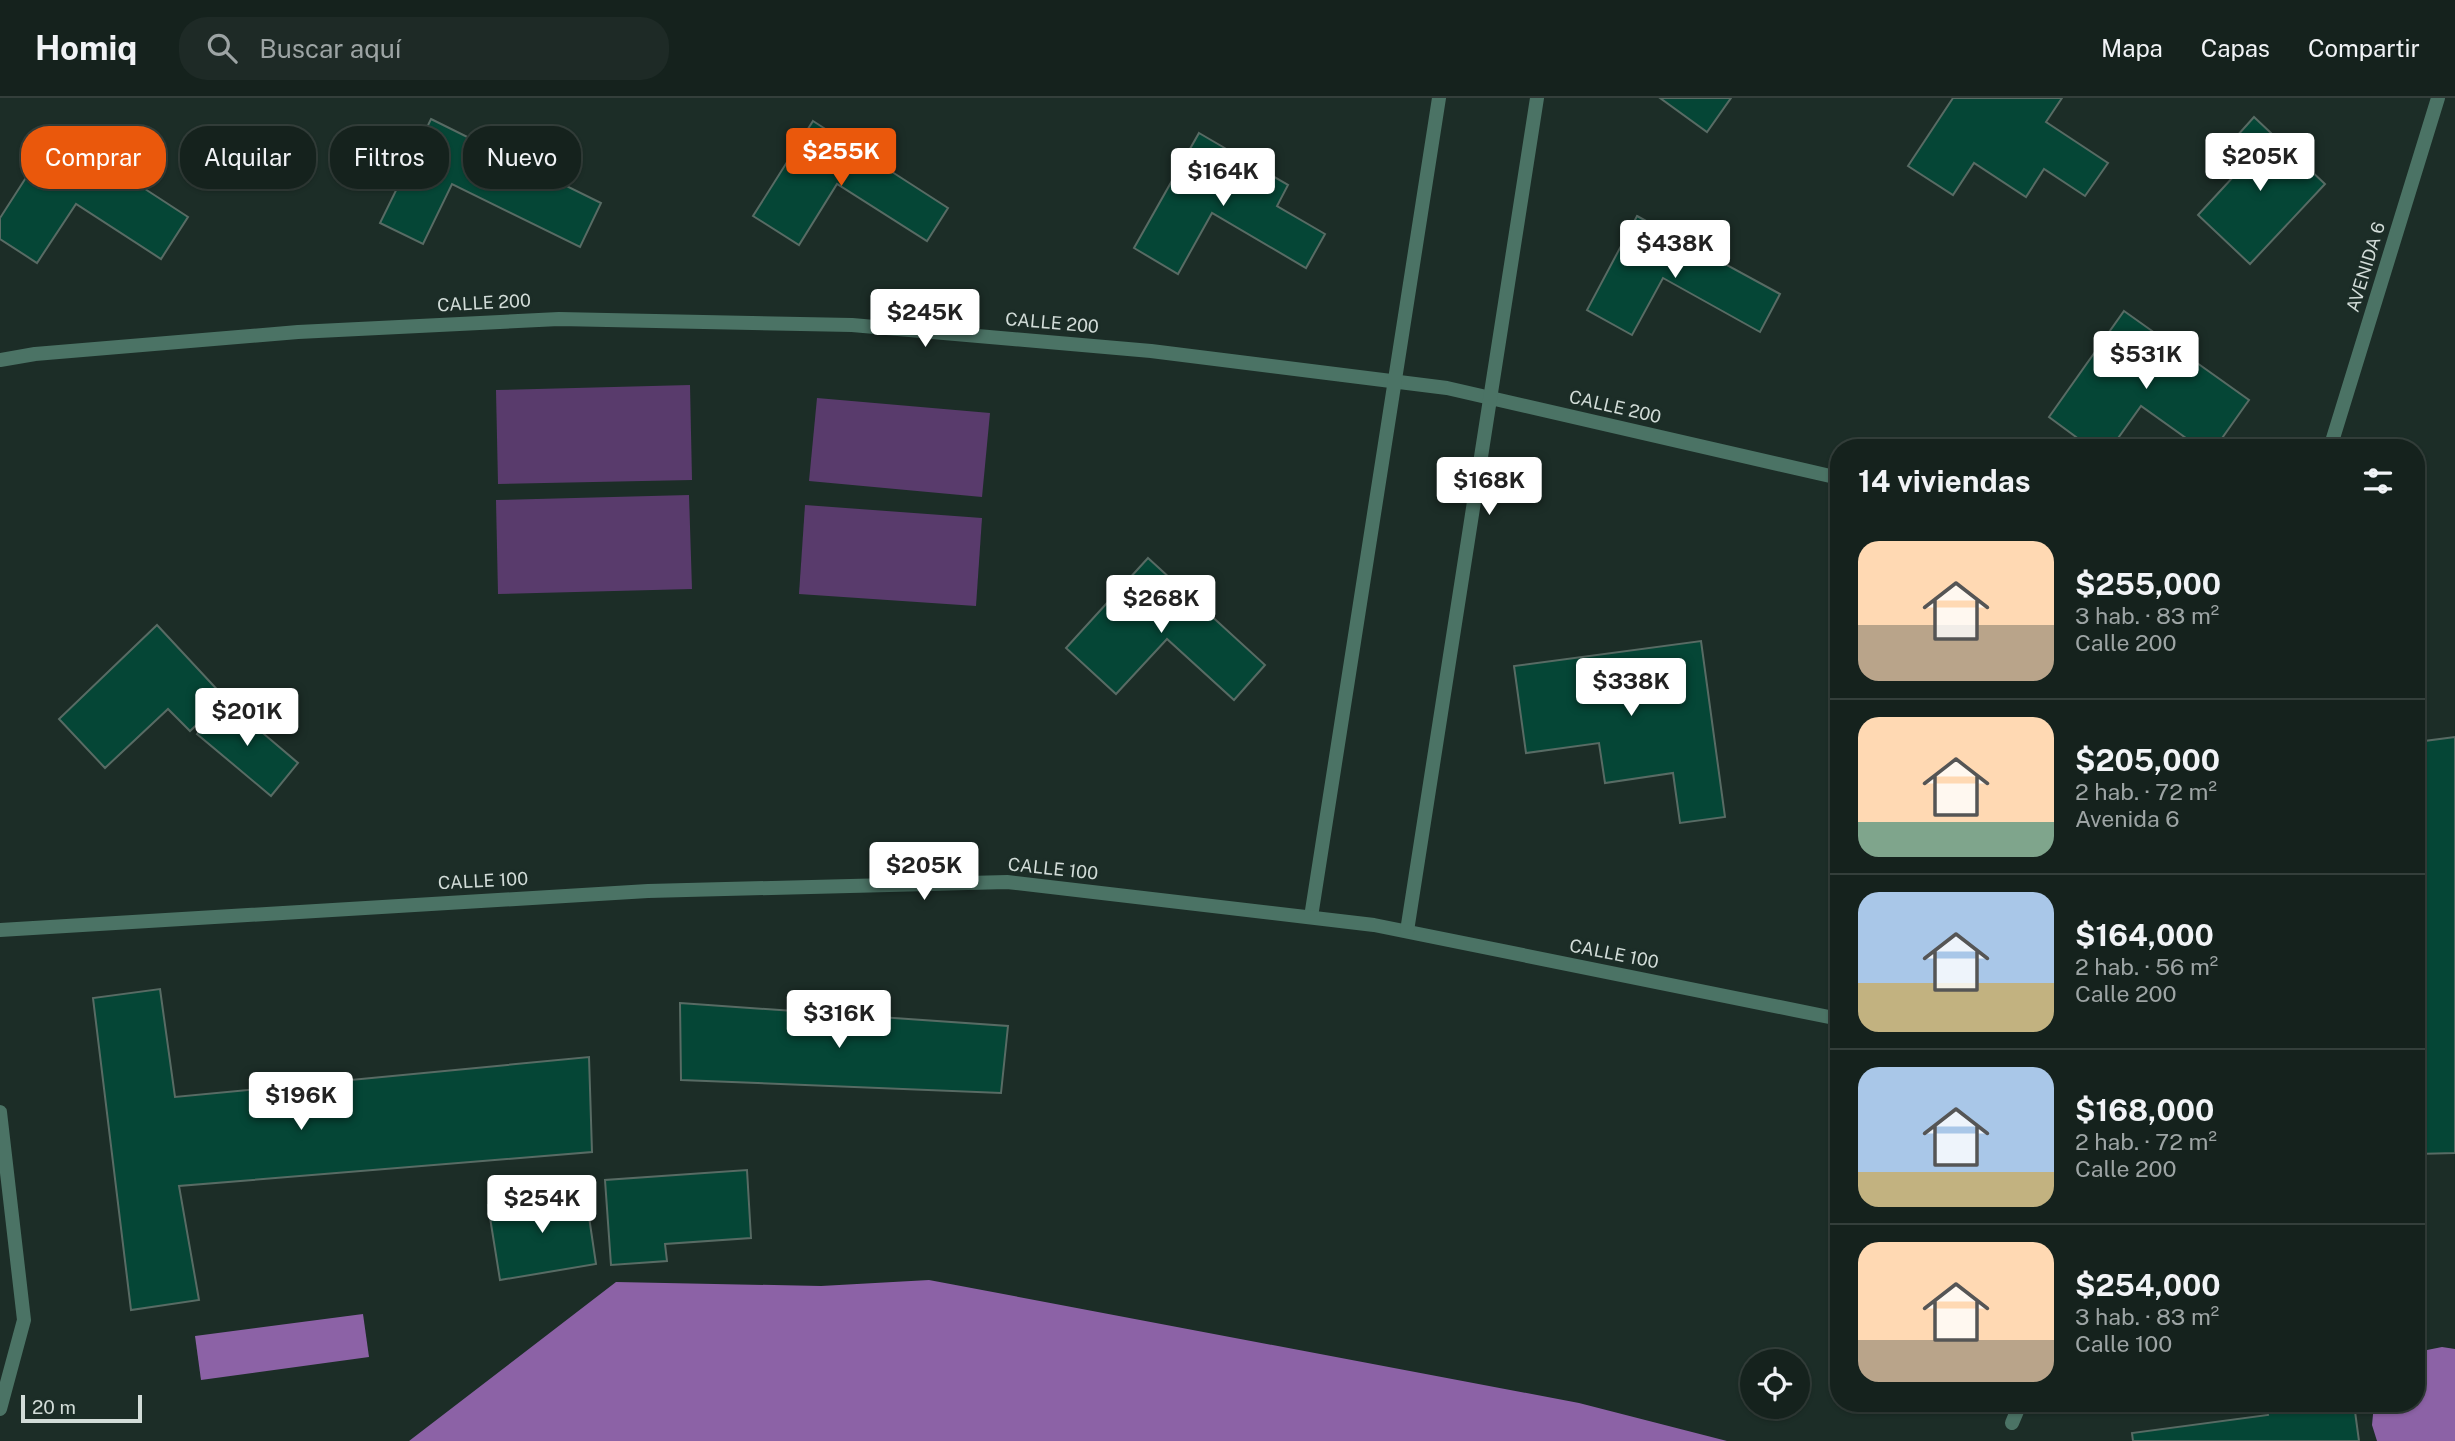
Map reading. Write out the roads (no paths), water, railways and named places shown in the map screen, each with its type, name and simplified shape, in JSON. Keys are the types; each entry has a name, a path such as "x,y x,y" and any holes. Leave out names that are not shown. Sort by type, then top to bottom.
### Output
{"street":[{"path":"1311,917 1438,98"},
{"path":"1407,932 1537,98"},
{"name":"AVENIDA 6","path":"2333,439 2438,98"},
{"name":"CALLE 200","path":"0,360 35,354 284,333 559,318 852,325 1151,351 1447,388 1830,476"},
{"name":"CALLE 100","path":"0,930 648,891 1007,882 1374,925 1830,1017"},
{"path":"0,1112 24,1320 0,1409"},
{"path":"2012,1423 2017,1412"}]}
